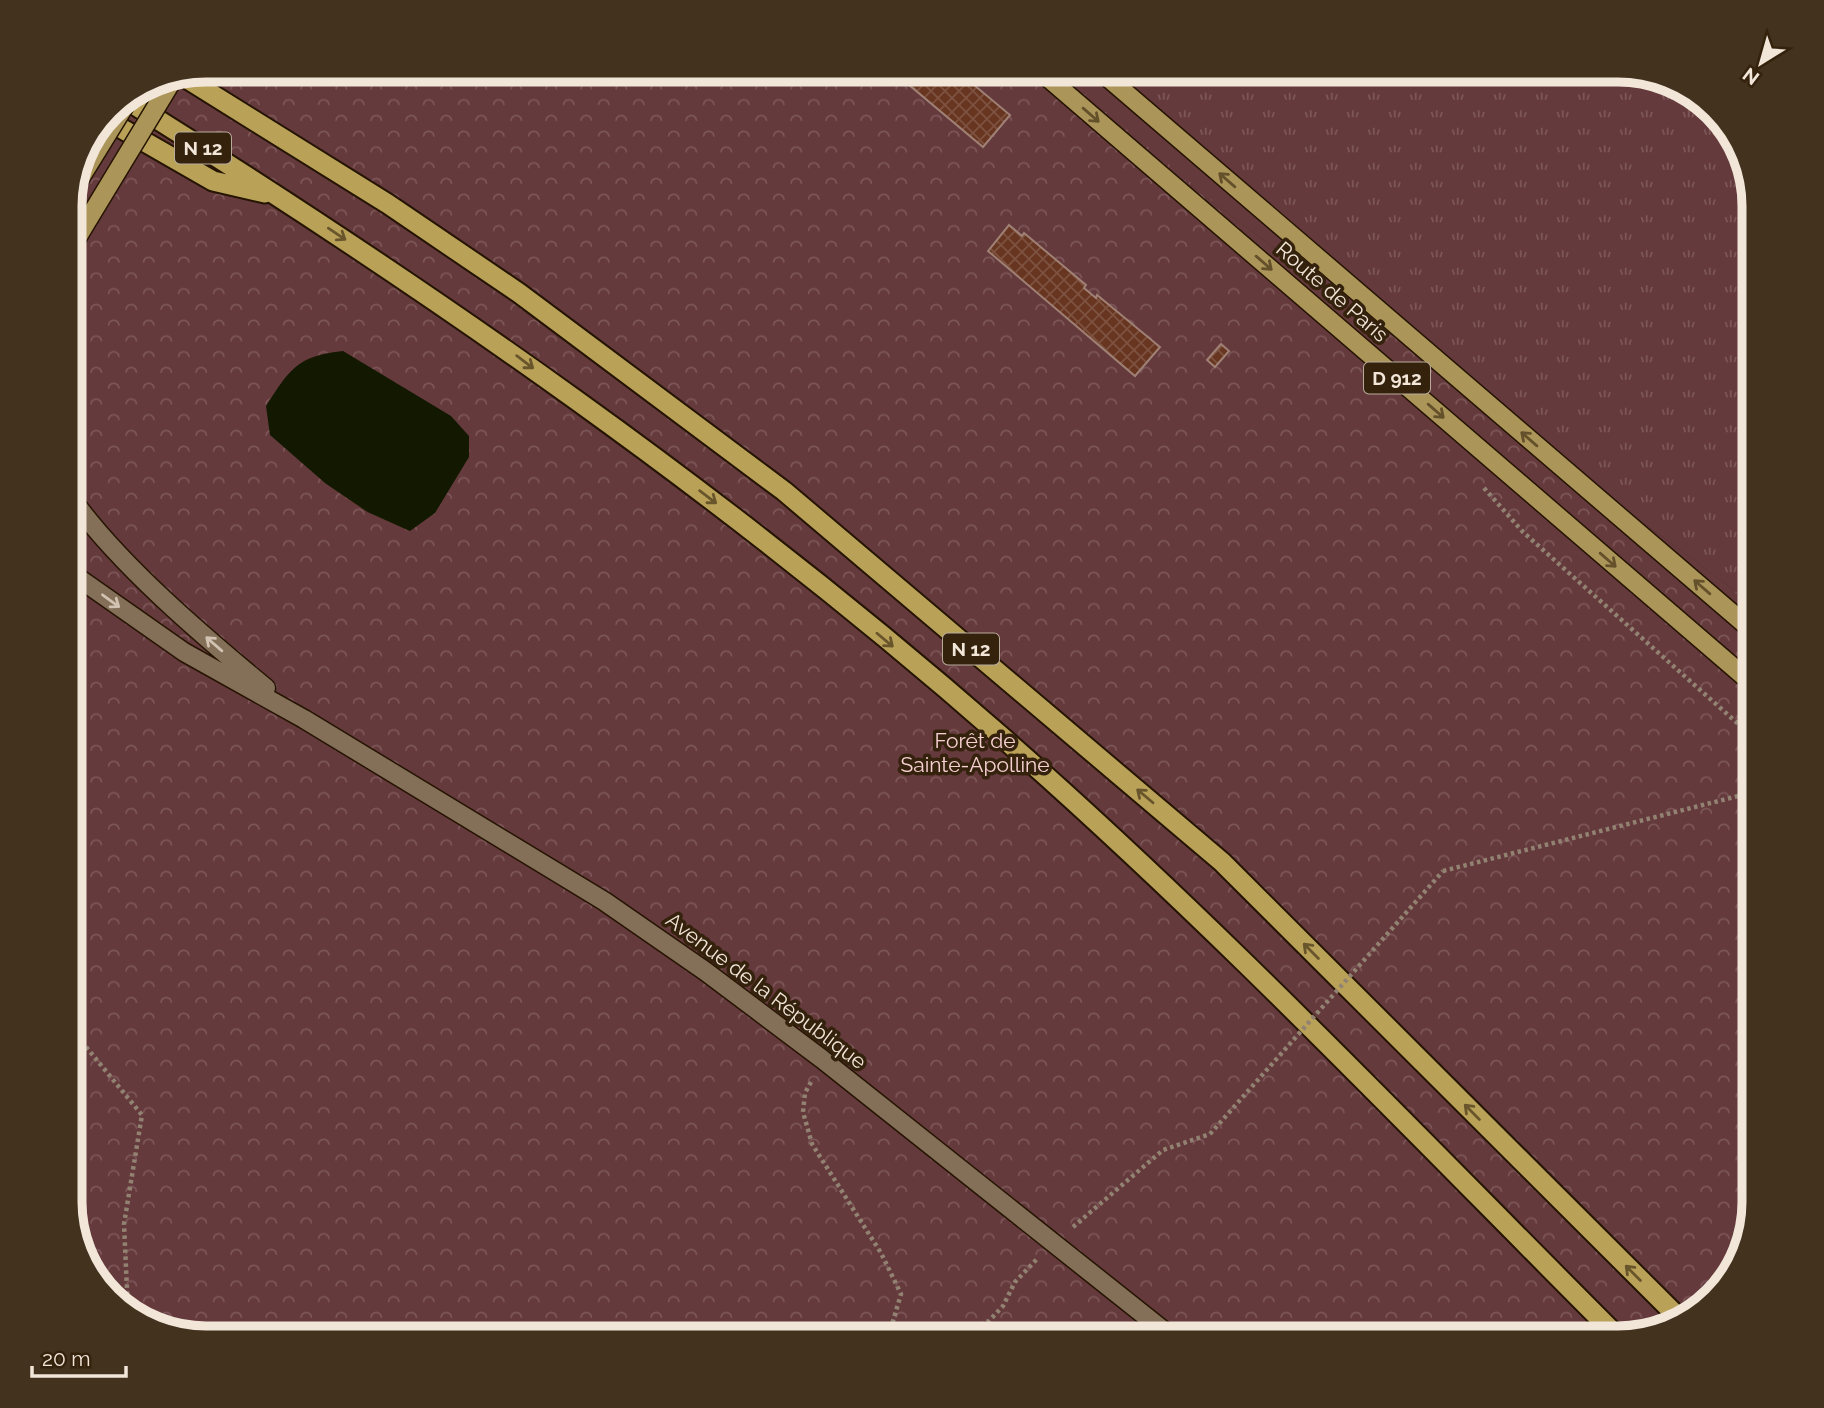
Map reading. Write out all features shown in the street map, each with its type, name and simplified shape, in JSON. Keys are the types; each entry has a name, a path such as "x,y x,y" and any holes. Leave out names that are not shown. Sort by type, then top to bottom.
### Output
{"highway":[{"name":"N 12","path":"195,83 388,204 508,286 784,491 1222,862 1673,1312"},
{"name":"N 12","path":"135,105 281,196 496,341 759,535 1001,736 1192,910 1607,1326"},
{"path":"114,124 213,181 281,196"}],"main road":[{"name":"Route de Paris","path":"1053,82 1742,675"},
{"name":"Route de Paris","path":"1113,82 1742,622"},
{"path":"83,228 167,89"},
{"path":"92,159 112,126"},
{"name":"Avenue de la République","path":"83,512 188,621 304,719"},
{"name":"Avenue de la République","path":"83,581 184,652 304,719 604,901 705,971 822,1059 1158,1326"}],"path":[{"path":"1017,82 1024,88"},
{"path":"1476,480 1523,532 1742,727"},
{"path":"1210,1133 1443,871 1742,795"},
{"path":"83,1043 142,1115 124,1224 127,1297"},
{"path":"822,1059 805,1093 803,1112 812,1143 881,1254 901,1294 892,1326"}],"green space":[{"path":"1058,82 1617,82 1657,89 1693,108 1721,138 1738,174 1741,190 1742,596 1078,102"},
{"name":"Forêt de Sainte-Apolline","path":"1058,82 1078,102 1742,596 1742,1201 1738,1234 1716,1277 1693,1300 1672,1313 1650,1322 1617,1326 207,1326 174,1322 131,1300 108,1277 95,1256 86,1234 83,1210 83,190 92,159 113,125 131,108 152,95 182,85 198,83","holes":["325,483 410,531 367,512"]}],"shaded area":[{"path":"343,351 451,416 469,436 469,457 435,513 410,531 368,512 325,483 270,435 266,406 282,382 296,366 305,361 315,356"}],"building":[{"path":"971,82 1010,115 983,147 906,83"},
{"path":"1009,225 1022,236 1024,233 1086,285 1084,288 1096,298 1097,295 1160,347 1135,376 988,251"},
{"path":"1221,344 1229,351 1215,367 1207,360"}]}
